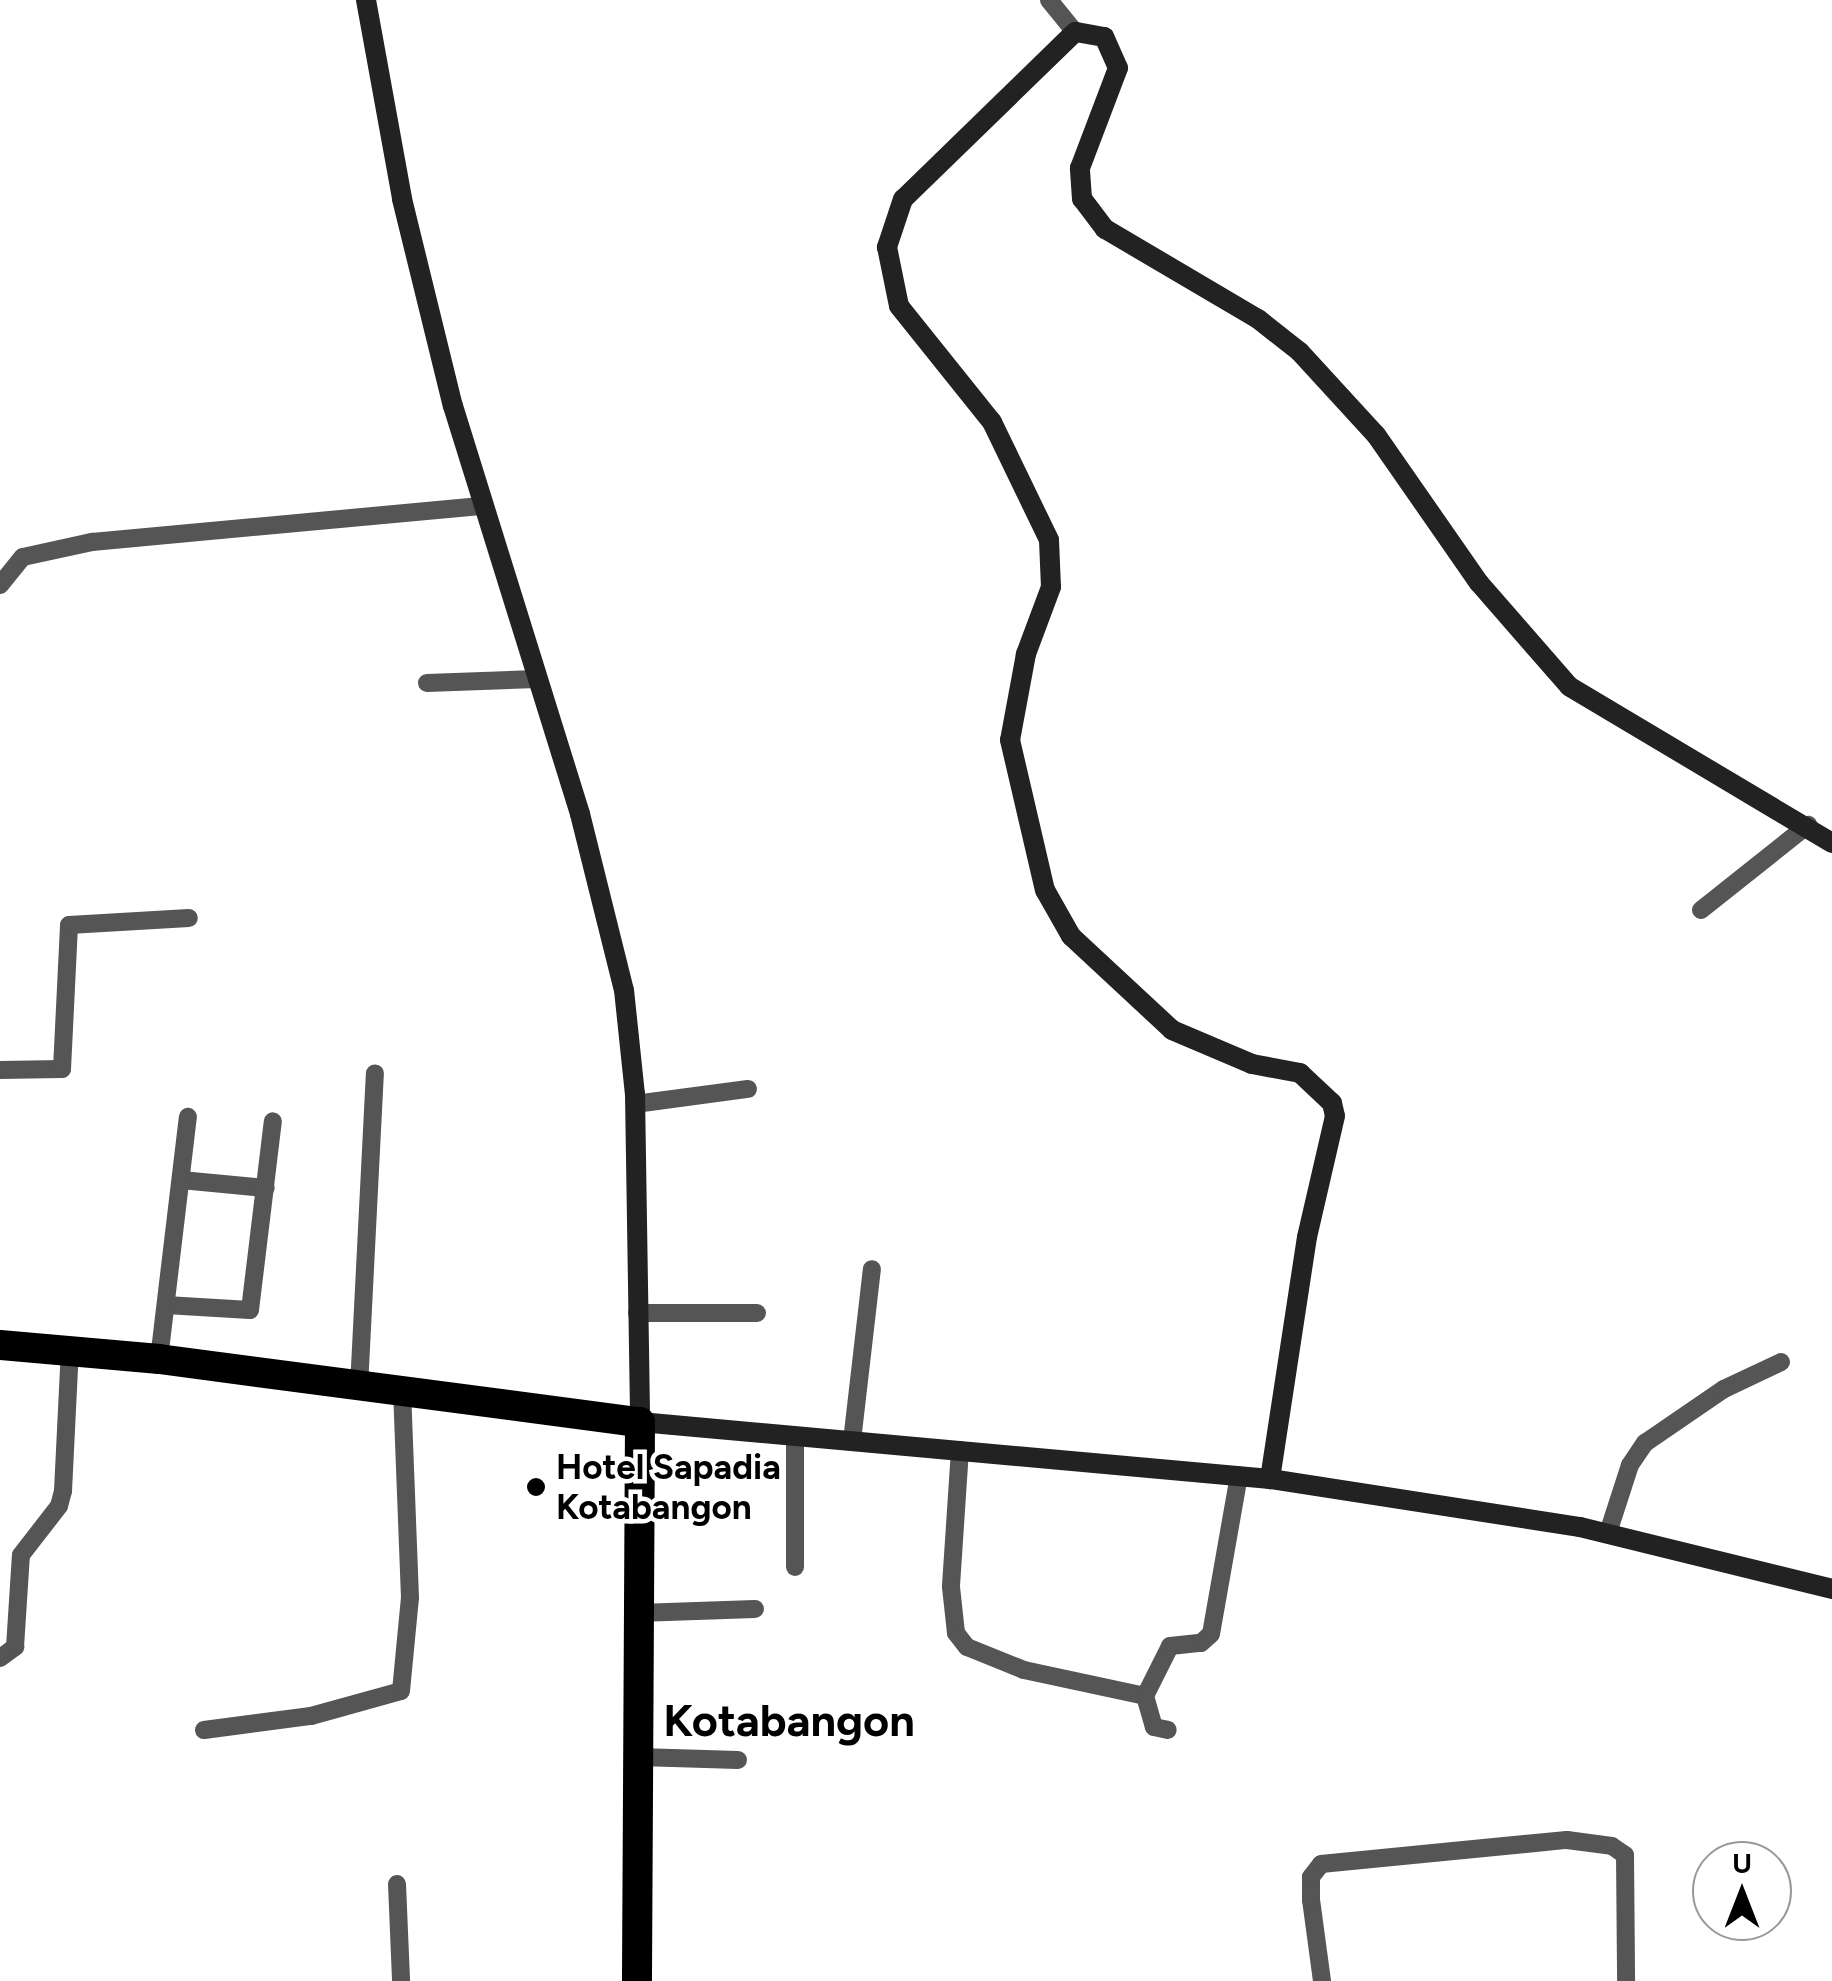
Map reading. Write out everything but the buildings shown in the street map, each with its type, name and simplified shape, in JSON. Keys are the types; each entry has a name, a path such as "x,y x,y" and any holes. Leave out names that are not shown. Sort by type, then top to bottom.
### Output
{"highway":[{"path":"0,1345 160,1359 402,1394 640,1422 637,1981"}],"street":[{"path":"366,0 414,256 620,974 635,1104 640,1422 1270,1478 1608,1534 1832,1589"},
{"path":"1049,0 1075,32 1104,37 1117,57 1116,81 1080,168 1082,199 1105,230 1258,319 1312,365 1376,435 1519,634 1569,686 1832,842"},
{"path":"1075,32 1017,95 912,187 888,233 888,263 899,306 992,422 1035,499 1049,540 1052,587 1017,685 1010,740 1055,912 1089,955 1172,1030 1252,1064 1308,1076 1332,1102 1270,1478"},
{"path":"0,585 22,557 92,542 483,506"},
{"path":"427,683 537,679"},
{"path":"1701,910 1808,825"},
{"path":"0,1070 62,1069 69,925 189,918"},
{"path":"359,1387 375,1073"},
{"path":"635,1104 748,1089"},
{"path":"160,1359 188,1116"},
{"path":"166,1305 250,1310 274,1121"},
{"path":"181,1180 266,1188"},
{"path":"852,1441 872,1268"},
{"path":"638,1312 757,1312"},
{"path":"0,1658 14,1647 21,1556 59,1506 70,1350"},
{"path":"1608,1534 1630,1465 1645,1443 1724,1390 1781,1362"},
{"path":"204,1730 311,1716 402,1691 410,1598 402,1394"},
{"path":"795,1436 795,1566"},
{"path":"960,1450 952,1597 956,1633 967,1646 1024,1670 1145,1696"},
{"path":"1168,1730 1154,1726 1145,1696 1170,1646 1201,1643 1211,1634 1239,1475"},
{"path":"638,1613 755,1609"},
{"path":"639,1757 738,1760"},
{"path":"1322,1981 1311,1900 1311,1877 1321,1864 1567,1840 1612,1846 1625,1855 1626,1981"},
{"path":"397,1884 402,1981"}],"place":[{"name":"Hotel Sapadia Kotabangon","path":"536,1487"}],"district":[{"name":"Kotabangon","path":"789,1721"}]}
